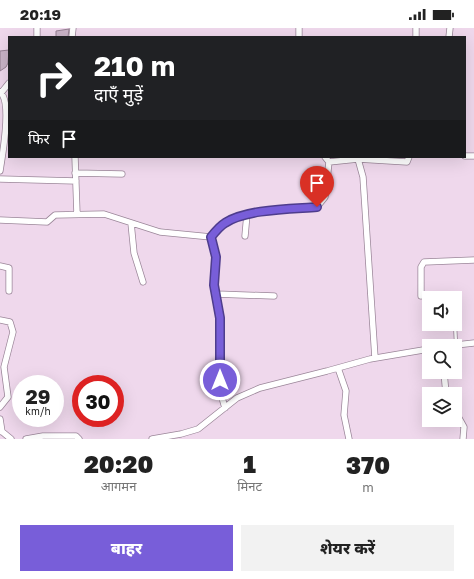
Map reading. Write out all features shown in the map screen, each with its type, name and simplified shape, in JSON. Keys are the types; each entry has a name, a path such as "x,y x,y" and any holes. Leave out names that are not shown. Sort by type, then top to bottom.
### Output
{"street":[{"path":"0,171 5,99 1,92 8,84"},
{"path":"75,158 77,214"},
{"path":"211,237 225,223 247,214 317,207 325,197 327,160 407,162 409,158"},
{"path":"358,160 363,177 375,358"},
{"path":"75,173 122,174"},
{"path":"0,179 76,181"},
{"path":"0,220 47,222 54,215 104,214 160,232 211,237"},
{"path":"245,236 247,214"},
{"path":"131,223 134,253 143,282"},
{"path":"211,237 216,257 214,285 220,318 220,391 225,408"},
{"path":"422,296 421,268 424,262 474,260"},
{"path":"0,266 9,268 9,291"},
{"path":"216,294 274,296"},
{"path":"0,320 10,322 13,332 4,367 8,397 0,407"},
{"path":"462,344 474,342"},
{"path":"152,439 181,434 198,429 237,398 260,388 375,358 422,350"},
{"path":"338,368 346,391 344,415 349,439"},
{"path":"0,419 1,431 11,439"},
{"path":"462,423 464,427 463,439"},
{"path":"26,439 43,436 76,436 79,439"}],"building":[{"path":"69,29 68,36 56,36 56,31"},
{"path":"8,50 8,63 6,67 0,71 0,51"}],"route":[{"path":"220,380 220,318 214,285 216,257 211,237 225,223 247,214 317,207"}]}
